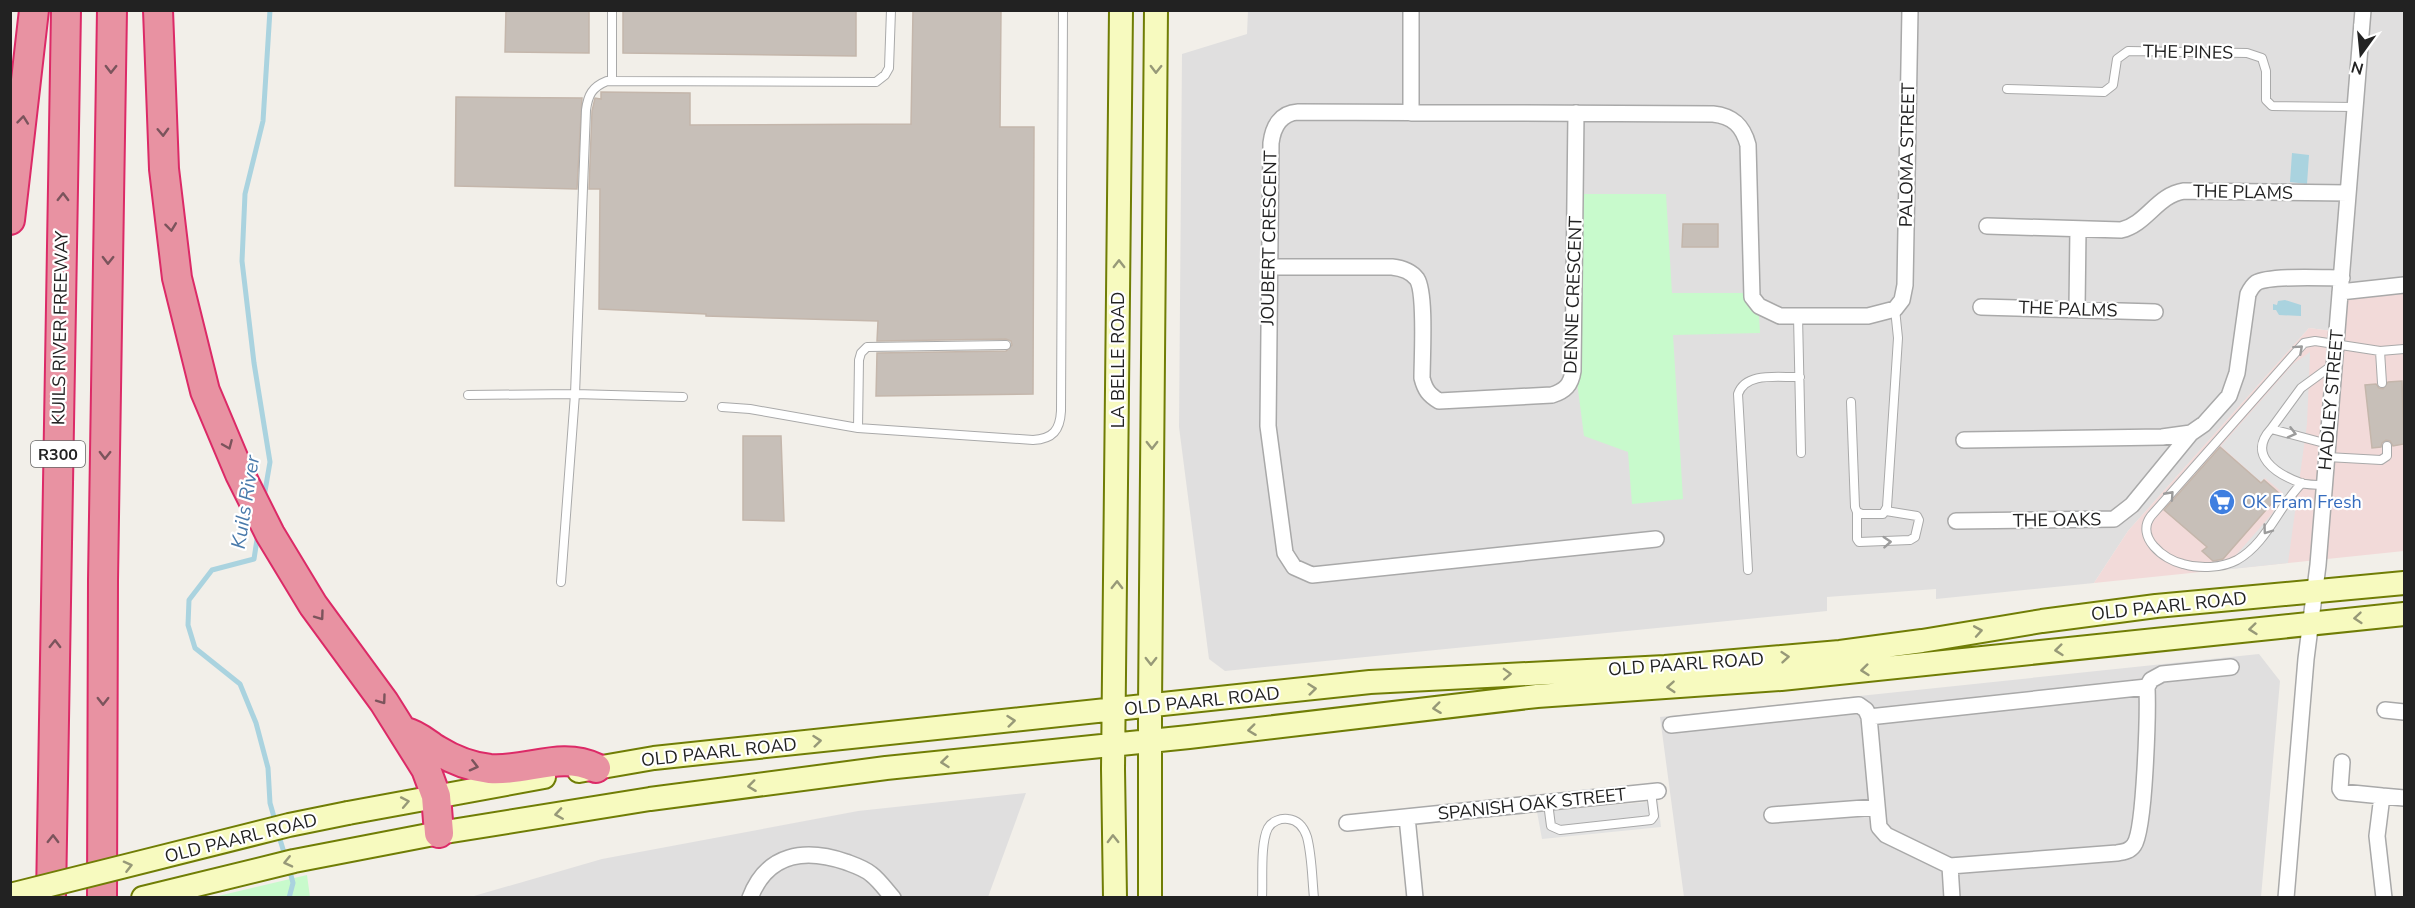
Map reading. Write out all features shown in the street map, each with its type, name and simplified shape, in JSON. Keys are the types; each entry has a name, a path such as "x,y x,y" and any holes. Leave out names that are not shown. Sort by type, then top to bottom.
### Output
{"highway":[{"path":"10,220 34,10"},
{"name":"KUILS RIVER FREEWAY","path":"51,897 66,10"},
{"name":"R300","path":"102,897 103,580 112,10"},
{"path":"158,10 164,169 177,278 205,391 240,474 270,534 313,605 404,731 429,775 436,796 439,833"},
{"path":"404,731 416,735 450,758 477,767 504,769 564,761 586,763 596,768"}],"main road":[{"name":"LA BELLE ROAD","path":"1115,897 1114,710 1121,10"},
{"path":"1121,87 1130,56 1137,22 1137,10"},
{"name":"LA BELLE ROAD","path":"1150,897 1156,10"},
{"name":"OLD PAARL ROAD","path":"10,895 289,825 436,796 666,757 1370,682 1665,667 1830,653 1922,641 2053,619 2156,606 2404,583"},
{"name":"OLD PAARL ROAD","path":"143,897 294,861 439,833 650,800 863,771 1150,741 1537,696 1781,679 2404,614"}],"street":[{"path":"1411,10 1411,113"},
{"name":"PALOMA STREET","path":"1898,304 1906,277 1910,10"},
{"name":"HADLEY STREET","path":"2286,897 2325,485 2363,10"},
{"name":"JOUBERT CRESCENT","path":"1656,539 1312,575 1294,567 1285,553 1269,437 1267,403 1271,143 1273,131 1280,119 1298,112 1713,114 1728,117 1741,128 1748,145 1752,297 1760,306 1780,316 1798,316"},
{"name":"DENNE CRESCENT","path":"1269,267 1392,267 1414,275 1421,289 1422,378 1430,396 1439,401 1562,392 1568,386 1573,371 1576,113"},
{"name":"THE PLAMS","path":"1987,226 2121,230 2136,225 2163,198 2173,192 2348,193"},
{"path":"2077,309 2078,229"},
{"name":"THE OAKS","path":"1956,521 2114,519 2132,505 2191,433 2204,424 2222,405 2234,386 2248,294 2252,287 2256,283 2270,279 2341,285"},
{"path":"2341,285 2404,285"},
{"path":"1798,316 1868,316 1898,304"},
{"name":"THE PALMS","path":"1981,307 2155,312"},
{"path":"1964,440 2162,437 2191,433"},
{"path":"1671,725 1859,705 1866,710 1869,717 1879,827 1883,833 1950,866 2117,853 2124,852 2133,846 2139,830 2147,738 2147,687 2151,680 2162,674 2231,668"},
{"path":"1869,717 2147,687"},
{"path":"2385,710 2404,712"},
{"path":"2342,762 2340,789 2342,792 2404,798"},
{"name":"SPANISH OAK STREET","path":"1347,823 1655,791"},
{"path":"2382,796 2377,836 2384,897"},
{"path":"1772,815 1877,807"},
{"path":"1407,817 1415,897"},
{"path":"750,897 758,882 770,868 792,856 812,854 830,856 865,870 893,897"},
{"path":"1950,866 1952,897"}],"lane":[{"path":"612,10 612,81"},
{"path":"561,582 575,394 586,110 591,91 598,85 612,81 876,82 881,80 889,68 891,10"},
{"path":"722,407 750,409 858,428 1033,440 1048,438 1060,424 1063,10"},
{"name":"THE PINES","path":"2007,89 2104,92 2113,85 2117,59 2128,51 2247,53 2262,58 2265,64 2266,100 2272,106 2356,107"},
{"path":"1886,511 1898,338 1898,304"},
{"path":"1798,316 1801,453"},
{"path":"2302,483 2257,543 2241,557 2222,566 2182,564 2150,543 2147,537 2147,525 2151,516 2304,343 2315,341 2380,351 2404,349"},
{"path":"858,428 859,360 861,353 867,347 1006,345"},
{"path":"2380,351 2382,383"},
{"path":"2325,485 2302,483 2279,471 2264,459 2261,445 2265,435 2301,388 2335,363"},
{"path":"1749,570 1738,394 1741,386 1751,379 1800,377"},
{"path":"468,395 575,394 683,397"},
{"path":"1851,402 1852,473 1857,512 1857,539 1859,542 1910,540 1918,533 1917,516 1886,511 1883,514 1857,512"},
{"path":"2271,429 2327,451 2381,460 2387,456 2387,446"},
{"path":"1548,803 1551,826 1557,830 1615,825 1651,820 1654,816 1655,791"},
{"path":"1262,897 1265,837 1268,827 1273,822 1285,818 1301,825 1307,837 1314,897"}],"shaded area":[{"path":"1248,10 2404,11 2404,284 2332,331 2309,328 2128,531 2094,583 1936,599 1936,589 1827,597 1827,611 1225,671 1209,659 1179,427 1182,54 1247,34"},
{"path":"2404,284 2404,551 2094,583 2128,531 2309,328 2332,331 2337,290"},
{"path":"2310,352 2307,424 2288,563 2223,570 2272,514 2283,493 2265,478 2261,482 2221,446 2293,364"},
{"path":"2259,654 2280,681 2261,897 1684,897 1660,717"},
{"path":"1026,793 988,897 467,898 602,859 858,811"},
{"path":"1658,801 1661,827 1542,839 1537,812"}],"green space":[{"path":"1581,194 1666,194 1672,293 1743,293 1748,306 1759,316 1760,333 1673,335 1683,499 1632,504 1628,452 1584,436 1577,382"},
{"path":"307,875 310,897 214,897"}],"water":[{"path":"2292,153 2309,155 2307,184 2290,182"},
{"path":"2285,300 2301,305 2301,316 2279,315 2276,310 2273,310 2273,304 2277,305 2278,301"}],"building":[{"path":"506,10 589,10 589,53 505,52"},
{"path":"623,10 856,10 856,56 623,53"},
{"path":"913,10 1001,10 1000,127 1034,127 1033,394 876,396 877,353 1006,351 1012,345 1011,341 1006,339 877,341 878,321 706,316 706,314 599,309 600,189 589,189 592,111 595,98 601,99 601,92 690,93 690,125 911,124"},
{"path":"456,97 582,98 577,189 455,186"},
{"path":"1683,224 1718,224 1718,247 1682,247"},
{"path":"2402,381 2404,444 2393,446 2390,441 2386,440 2381,447 2372,448 2365,385 2376,384 2383,389 2388,382"},
{"path":"743,436 781,436 784,521 743,520"},
{"name":"OK Fram Fresh","path":"2220,447 2261,483 2264,480 2280,494 2223,559 2213,561 2202,551 2207,547 2164,510"}],"waterway":[{"name":"Kuils River","path":"264,497 270,462 254,363 242,261 245,194 263,121 270,10"},
{"name":"Kuils River","path":"258,533 254,559 212,570 189,600 188,625 195,648 240,684 256,723 268,768 270,803 276,824"},
{"name":"Kuils River","path":"278,833 286,859"},
{"name":"Kuils River","path":"289,868 293,883 289,898"}],"place":[{"name":"OK Fram Fresh","path":"2222,502"}]}
